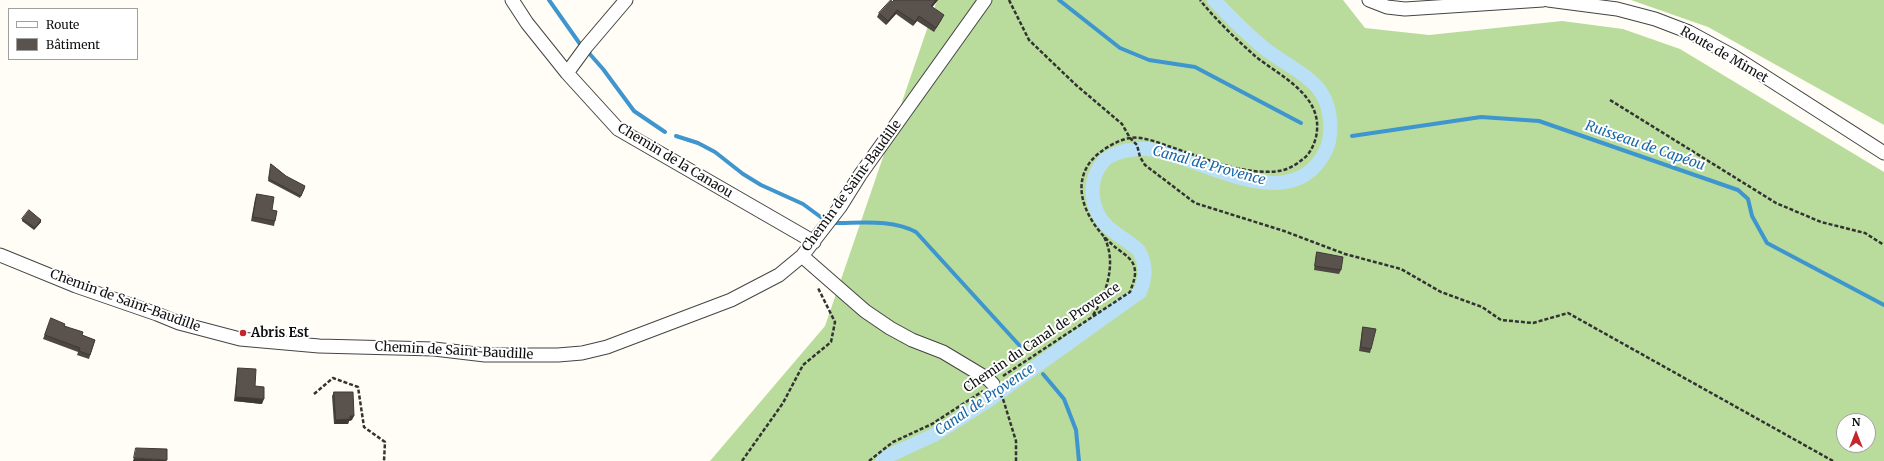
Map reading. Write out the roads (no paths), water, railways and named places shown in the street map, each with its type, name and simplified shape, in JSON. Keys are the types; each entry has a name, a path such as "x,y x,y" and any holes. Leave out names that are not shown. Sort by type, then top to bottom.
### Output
{"street":[{"name":"Chemin de la Canaou","path":"512,0 527,23 567,73 618,129 814,242"},
{"path":"567,73 586,47 626,0"},
{"name":"Chemin de Saint-Baudille","path":"0,255 76,286 157,314 179,324 240,339 319,346 434,349 485,355 558,355 582,353 607,347 731,300 779,275 802,256 814,242 985,0"},
{"path":"1369,0 1387,7 1405,9 1543,0"},
{"name":"Route de Mimet","path":"1548,0 1617,10 1655,19 1689,32 1733,56 1884,153"},
{"path":"802,256 865,311 912,340 943,352 988,379 993,384"}],"waterway":[{"path":"549,0 580,44"},
{"name":"Ruisseau de Capéou","path":"1059,0 1120,48 1149,60 1195,67 1301,123"},
{"name":"Canal de Provence","path":"882,461 888,456 934,435 989,400 1140,292 1144,282 1145,272 1142,256 1133,245 1108,227 1097,212 1094,204 1094,178 1107,158 1124,151 1148,149 1169,154 1244,179 1269,183 1291,181 1311,171 1326,150 1329,139 1330,124 1327,106 1322,95 1307,77 1264,48 1238,25 1214,0"},
{"path":"588,52 603,69 634,111 665,132"},
{"name":"Ruisseau de Capéou","path":"1352,136 1481,117 1539,121 1738,190 1748,199 1752,216 1767,243 1884,305"},
{"path":"676,136 698,143 715,152 743,174 761,185 803,204 822,218"},
{"path":"835,223 887,223 916,232 1020,346"},
{"path":"1043,374 1064,399 1076,430 1079,461"}],"place":[{"name":"Abris Est","path":"243,333"}]}
